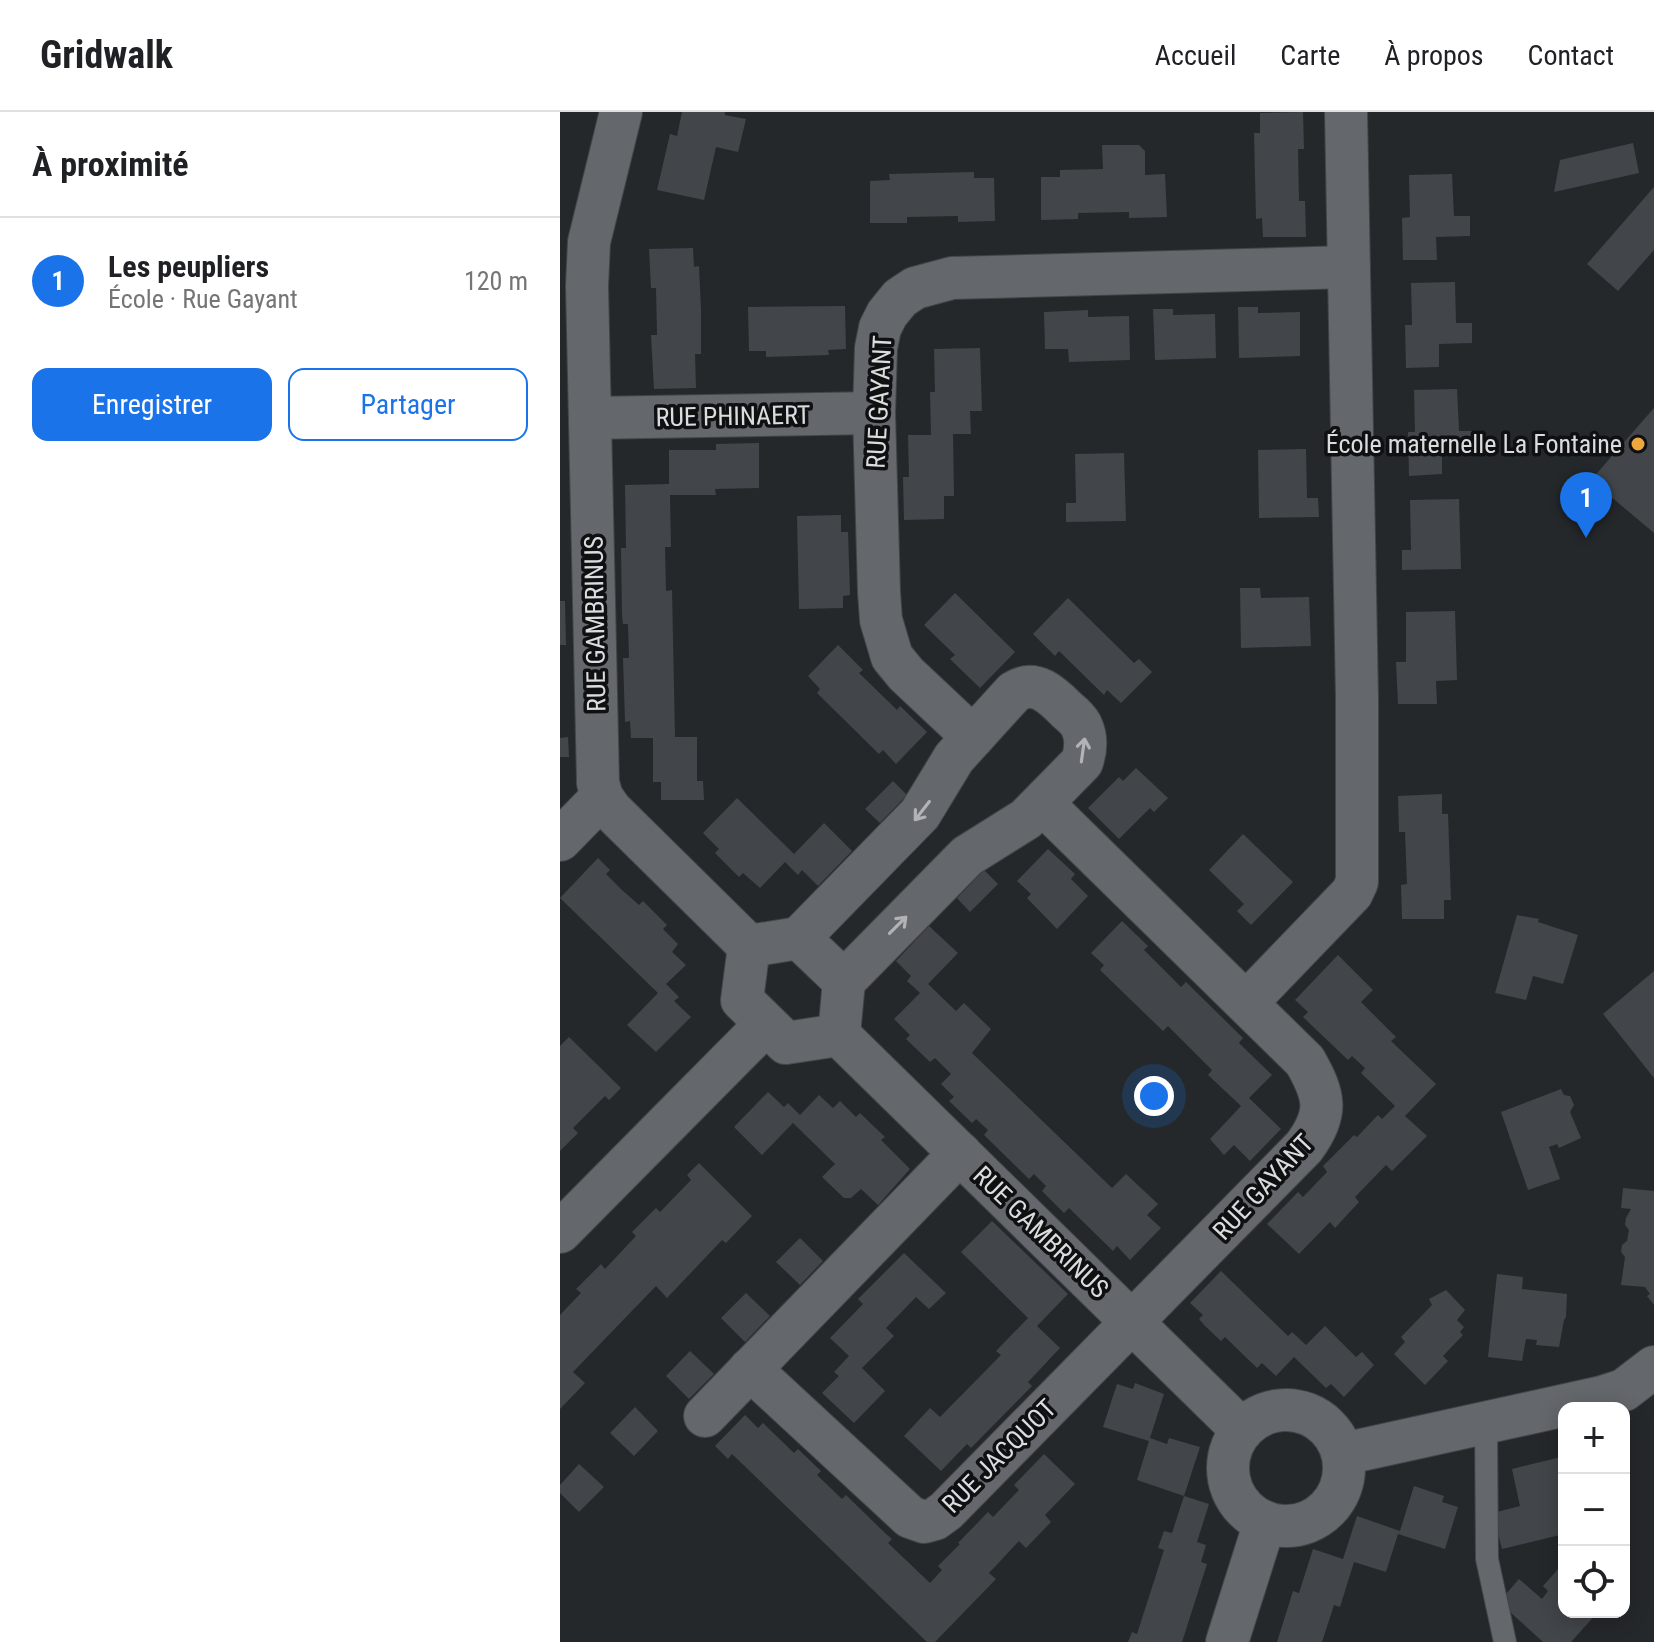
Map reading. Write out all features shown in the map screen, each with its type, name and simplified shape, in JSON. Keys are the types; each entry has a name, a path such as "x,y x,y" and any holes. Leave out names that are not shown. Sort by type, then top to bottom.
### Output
{"street":[{"name":"RUE GAMBRINUS","path":"602,797 598,783 576,478 591,418 587,307 589,242 621,112"},
{"path":"1247,1002 1352,893 1357,882 1357,698 1346,112"},
{"name":"RUE GAYANT","path":"973,737 906,674 892,657 885,641 879,592 874,413 876,348 887,314 900,298 915,288 952,278 1349,267"},
{"name":"RUE PHINAERT","path":"591,418 874,413"},
{"path":"1023,687 1035,687 1051,694 1080,723 1085,738 1082,762 1026,819 967,856 844,981 839,1035 786,1043 766,1024 742,1000 749,946 799,938 920,814 954,758 1014,692 1023,687"},
{"path":"560,840 602,797 623,823 749,946"},
{"name":"RUE GAYANT","path":"1043,804 1305,1061 1320,1086 1323,1104 1318,1128 1304,1147 1133,1322"},
{"path":"799,938 844,981"},
{"path":"560,1232 766,1024"},
{"name":"RUE GAMBRINUS","path":"839,1035 1242,1430"},
{"path":"705,1416 960,1153"},
{"name":"RUE JACQUOT","path":"750,1369 899,1508 910,1517 924,1522 946,1511 1133,1322"},
{"path":"1343,1454 1602,1397 1624,1390 1654,1367"},
{"path":"1284,1410 1314,1417 1327,1427 1343,1454 1342,1482 1337,1496 1319,1516 1292,1526 1265,1522 1251,1514 1240,1503 1228,1474 1229,1458 1242,1430 1254,1420 1284,1410"},
{"path":"1227,1642 1265,1522"}],"lane":[{"path":"1482,1423 1487,1559 1505,1642"}],"building":[{"path":"682,112 725,112 725,115 746,119 738,152 716,147 704,200 657,190 670,134 677,136"},
{"path":"1303,112 1304,149 1298,149 1299,201 1305,201 1306,237 1263,237 1262,218 1256,219 1254,133 1260,133 1260,113"},
{"path":"1633,143 1639,173 1554,192 1560,160"},
{"path":"1102,145 1139,145 1145,151 1145,175 1165,174 1167,217 1129,218 1129,212 1078,213 1078,219 1041,220 1041,177 1060,177 1060,170 1103,169"},
{"path":"974,172 974,178 994,178 995,221 958,222 958,216 907,217 907,223 870,223 870,181 890,180 889,174"},
{"path":"1452,174 1454,216 1470,216 1470,236 1436,237 1437,260 1403,260 1402,218 1410,217 1409,175"},
{"path":"1654,187 1654,250 1618,291 1587,264"},
{"path":"693,248 694,267 699,266 701,310 701,354 695,354 696,388 654,389 651,335 657,335 656,288 651,288 649,249"},
{"path":"1455,282 1456,323 1472,323 1472,343 1439,344 1439,367 1406,368 1405,325 1412,325 1411,283"},
{"path":"845,306 846,349 828,350 829,355 766,357 766,351 749,351 748,307"},
{"path":"1238,307 1258,307 1258,313 1300,312 1300,356 1239,358"},
{"path":"1153,309 1173,309 1173,315 1215,314 1216,358 1155,360"},
{"path":"1088,310 1088,317 1129,316 1130,360 1069,362 1068,349 1045,349 1044,312"},
{"path":"980,348 982,411 970,411 971,434 953,434 954,496 944,496 944,519 904,520 903,477 909,477 908,435 931,435 930,392 935,392 934,349"},
{"path":"1457,389 1459,431 1475,431 1475,451 1442,452 1442,474 1409,476 1408,432 1415,432 1414,390"},
{"name":"École maternelle La Fontaine","path":"1654,408 1654,533 1591,480"},
{"path":"759,443 759,488 715,489 716,495 670,495 671,547 665,547 666,591 672,590 675,737 697,737 697,781 703,781 704,800 661,800 661,782 653,782 653,738 631,738 630,721 625,722 623,658 629,658 628,624 623,624 622,616 621,548 626,548 625,485 669,484 669,450 716,450 716,444"},
{"path":"1306,449 1307,498 1318,498 1319,517 1259,518 1258,450"},
{"path":"1124,453 1126,521 1066,522 1066,503 1076,503 1075,454"},
{"path":"1459,499 1461,569 1402,570 1402,550 1411,550 1410,500"},
{"path":"841,515 841,532 848,532 850,595 843,596 843,608 799,609 797,516"},
{"path":"1240,588 1260,588 1261,598 1309,597 1311,646 1241,648"},
{"path":"955,593 1015,652 980,688 950,659 955,655 924,625"},
{"path":"1068,598 1134,663 1139,659 1152,672 1121,703 1107,690 1104,695 1059,651 1055,656 1033,634"},
{"path":"560,601 565,601 566,645 560,645"},
{"path":"1455,611 1457,680 1436,681 1437,704 1398,704 1396,662 1406,662 1406,612"},
{"path":"838,645 863,670 859,673 897,710 900,706 927,732 896,764 883,750 879,754 817,693 820,689 808,676"},
{"path":"568,737 569,757 560,757 560,738"},
{"path":"1136,768 1168,798 1154,812 1150,808 1119,839 1088,808 1119,777 1123,781"},
{"path":"893,781 907,795 880,823 865,809"},
{"path":"1442,794 1442,814 1448,814 1451,900 1444,900 1444,919 1402,919 1401,885 1407,884 1405,832 1399,832 1398,796"},
{"path":"737,798 794,854 824,823 852,851 818,886 802,870 798,875 785,862 760,888 743,873 739,877 715,853 719,849 703,833"},
{"path":"1243,834 1293,882 1251,925 1237,911 1244,904 1209,870"},
{"path":"1048,849 1075,874 1071,879 1088,896 1057,929 1027,898 1031,894 1017,881"},
{"path":"598,858 610,870 606,874 622,890 639,905 643,901 667,925 663,929 678,944 672,952 686,965 666,984 679,997 674,1001 691,1017 656,1052 627,1025 658,993 560,898"},
{"path":"984,870 998,884 970,912 957,898"},
{"path":"1517,915 1539,919 1538,922 1578,935 1563,984 1533,976 1526,1000 1495,993"},
{"path":"1122,921 1148,946 1144,950 1181,987 1186,982 1243,1038 1239,1043 1272,1075 1249,1098 1281,1129 1250,1161 1234,1145 1224,1155 1210,1139 1241,1106 1208,1075 1212,1070 1168,1026 1163,1031 1100,970 1104,965 1091,953"},
{"path":"929,926 958,953 928,984 956,1011 964,1003 991,1029 972,1053 1112,1188 1126,1174 1158,1204 1147,1215 1161,1228 1130,1260 1117,1246 1113,1251 1069,1208 1064,1213 1042,1191 1046,1186 1034,1174 1029,1179 984,1135 988,1130 976,1119 972,1123 949,1101 954,1097 941,1084 951,1074 935,1058 930,1062 906,1039 910,1035 894,1019 920,993 907,981 911,976 896,961"},
{"path":"1338,955 1373,990 1361,1002 1396,1037 1391,1041 1436,1084 1405,1116 1427,1136 1392,1171 1386,1165 1355,1197 1359,1202 1335,1228 1330,1222 1299,1254 1267,1224 1298,1192 1303,1197 1327,1172 1323,1166 1354,1135 1357,1137 1378,1115 1382,1119 1395,1106 1361,1073 1365,1068 1352,1056 1348,1060 1303,1017 1308,1012 1295,1000"},
{"path":"1654,971 1654,1078 1603,1014"},
{"path":"569,1037 621,1088 609,1100 605,1096 573,1128 578,1133 560,1151 560,1046"},
{"path":"1561,1089 1564,1095 1570,1096 1574,1105 1570,1112 1581,1138 1559,1148 1557,1144 1549,1147 1560,1179 1528,1190 1501,1112"},
{"path":"768,1092 784,1107 788,1103 800,1115 819,1095 833,1108 840,1101 856,1117 860,1113 885,1137 881,1140 910,1169 878,1205 861,1189 851,1198 844,1198 822,1177 835,1164 793,1123 762,1155 734,1127"},
{"path":"699,1163 752,1216 726,1243 722,1240 667,1298 656,1286 573,1372 585,1383 560,1409 560,1315 581,1293 576,1289 601,1264 605,1269 636,1236 632,1232 656,1208 660,1212 691,1180 687,1175"},
{"path":"1623,1188 1654,1191 1654,1305 1645,1287 1621,1285 1625,1257 1621,1252 1622,1245 1627,1241 1629,1230 1625,1225 1631,1209 1621,1208"},
{"path":"992,1221 1068,1294 1037,1326 1060,1348 1028,1382 1032,1386 971,1448 967,1444 941,1471 904,1436 930,1408 940,1417 1001,1355 996,1351 1028,1318 961,1252"},
{"path":"800,1238 823,1261 800,1285 776,1262"},
{"path":"904,1253 946,1293 929,1309 916,1297 886,1328 894,1336 862,1368 885,1391 854,1423 822,1393 839,1376 834,1372 849,1356 830,1338 863,1304 858,1299"},
{"path":"1221,1271 1288,1336 1292,1332 1306,1345 1325,1326 1356,1357 1362,1352 1374,1365 1344,1397 1331,1384 1326,1388 1294,1357 1276,1376 1262,1363 1257,1368 1225,1337 1221,1341 1205,1326 1199,1319 1203,1315 1190,1303"},
{"path":"1497,1274 1523,1277 1522,1289 1567,1294 1566,1317 1559,1347 1536,1345 1537,1340 1526,1339 1522,1361 1488,1357"},
{"path":"1446,1290 1465,1310 1457,1320 1464,1327 1460,1332 1463,1335 1443,1356 1448,1361 1425,1385 1394,1354 1405,1342 1401,1337 1432,1305 1429,1299"},
{"path":"746,1293 770,1316 745,1342 721,1318"},
{"path":"690,1351 714,1374 689,1399 666,1376"},
{"path":"1135,1383 1164,1394 1150,1438 1167,1444 1169,1438 1200,1447 1184,1496 1137,1480 1149,1441 1103,1427 1117,1384 1133,1389"},
{"path":"635,1407 658,1431 634,1456 610,1433"},
{"path":"745,1415 758,1428 763,1423 794,1453 798,1449 821,1471 817,1475 842,1499 846,1495 892,1539 888,1543 930,1583 942,1570 938,1566 958,1543 988,1512 993,1517 1019,1490 1014,1485 1044,1454 1075,1484 1045,1515 1051,1522 1026,1548 1019,1541 989,1573 996,1579 935,1642 927,1642 732,1454 728,1459 715,1446"},
{"path":"1558,1458 1558,1535 1502,1549 1493,1513 1520,1506 1512,1469"},
{"path":"579,1464 604,1487 579,1512 560,1493 560,1485"},
{"path":"1414,1486 1444,1496 1442,1502 1458,1507 1445,1549 1398,1534 1386,1572 1354,1562 1340,1607 1334,1605 1322,1642 1277,1642 1293,1591 1299,1593 1313,1549 1343,1559 1357,1516 1400,1531"},
{"path":"1184,1496 1209,1504 1197,1542 1206,1545 1201,1562 1207,1564 1182,1642 1128,1642 1132,1632 1137,1634 1164,1550 1158,1548 1164,1531 1172,1533"},
{"path":"1558,1569 1558,1618 1593,1618 1571,1642 1543,1642 1499,1602 1519,1579 1542,1599 1548,1591 1543,1586"}],"place":[{"name":"École maternelle La Fontaine","path":"1638,444"},
{"name":"Les peupliers","path":"1586,538"}]}
